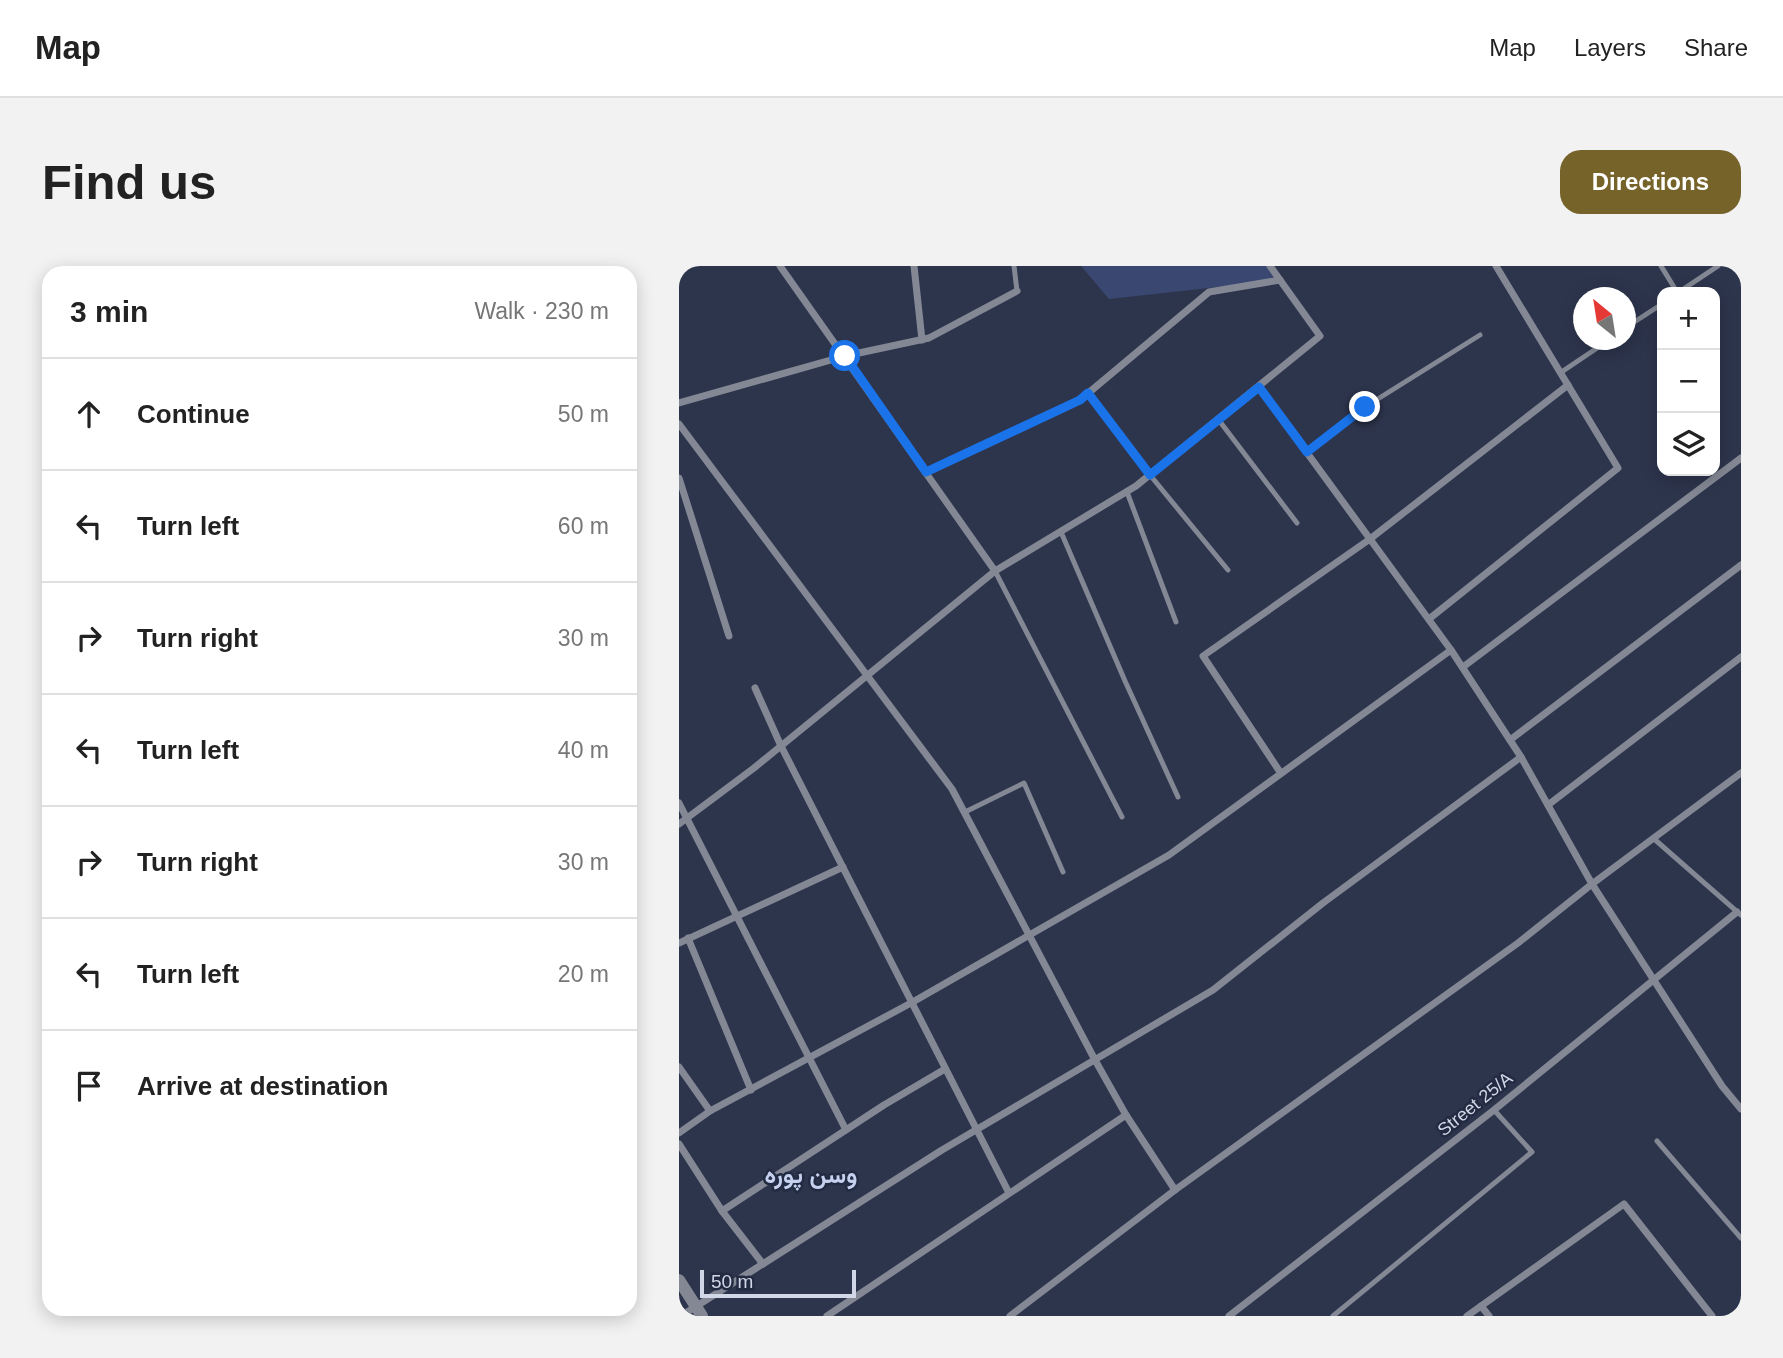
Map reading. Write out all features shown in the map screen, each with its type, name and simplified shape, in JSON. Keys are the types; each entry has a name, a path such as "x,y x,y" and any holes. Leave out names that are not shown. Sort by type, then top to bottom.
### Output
{"street":[{"path":"781,266 995,571"},
{"path":"914,266 922,340"},
{"path":"679,824 781,746 995,571 1150,475 1320,336 1270,266"},
{"path":"1429,618 1618,468 1496,266"},
{"path":"926,472 1080,400 1209,292 1280,280"},
{"path":"679,403 845,356 922,340 1017,291"},
{"path":"1280,772 1203,656 1370,538 1568,385"},
{"path":"1259,387 1463,667 1521,757 1592,884 1722,1086 1741,1110"},
{"path":"679,424 951,789 1095,1060 1126,1115 1175,1190"},
{"path":"1463,667 1741,458"},
{"path":"679,478 729,636"},
{"path":"1510,740 1741,565"},
{"path":"679,1133 710,1111 1030,937 1169,855 1451,650"},
{"path":"1548,805 1741,657"},
{"path":"755,688 781,746 1009,1193"},
{"path":"681,1316 699,1312 763,1264 977,1130 1213,989 1323,903 1521,757"},
{"path":"1010,1316 1175,1190 1518,943 1741,773"},
{"path":"679,803 846,1130"},
{"path":"679,943 843,867"},
{"name":"Street 25/A","path":"1229,1316 1494,1110 1653,979 1740,912"},
{"path":"688,939 751,1090"},
{"path":"679,1066 710,1111"},
{"path":"722,1211 945,1069"},
{"path":"827,1316 1126,1115"},
{"path":"679,1144 722,1211 763,1264"},
{"path":"1467,1316 1624,1204 1712,1316"},
{"path":"679,1280 699,1312"},
{"path":"1481,1306 1489,1316"}],"lane":[{"path":"1014,266 1017,291"},
{"path":"1661,266 1675,287"},
{"path":"1686,287 1718,266"},
{"path":"1636,321 1657,306"},
{"path":"1307,452 1365,407 1480,335"},
{"path":"1560,373 1594,350"},
{"path":"1088,393 1150,475 1228,570"},
{"path":"1219,419 1297,523"},
{"path":"1126,492 1176,622"},
{"path":"1061,532 1178,797"},
{"path":"995,571 1122,817"},
{"path":"965,812 1024,783 1063,872"},
{"path":"1653,838 1740,912"},
{"path":"1333,1316 1532,1152 1494,1110"},
{"path":"1657,1140 1741,1237"}],"shaded area":[{"path":"1081,266 1270,266 1280,280 1109,299"}],"district":[{"name":"وسن پورہ","path":"811,1174"}],"route":[{"path":"845,356 926,472 1080,400 1088,393 1150,475 1259,387 1307,452 1365,407"}]}
